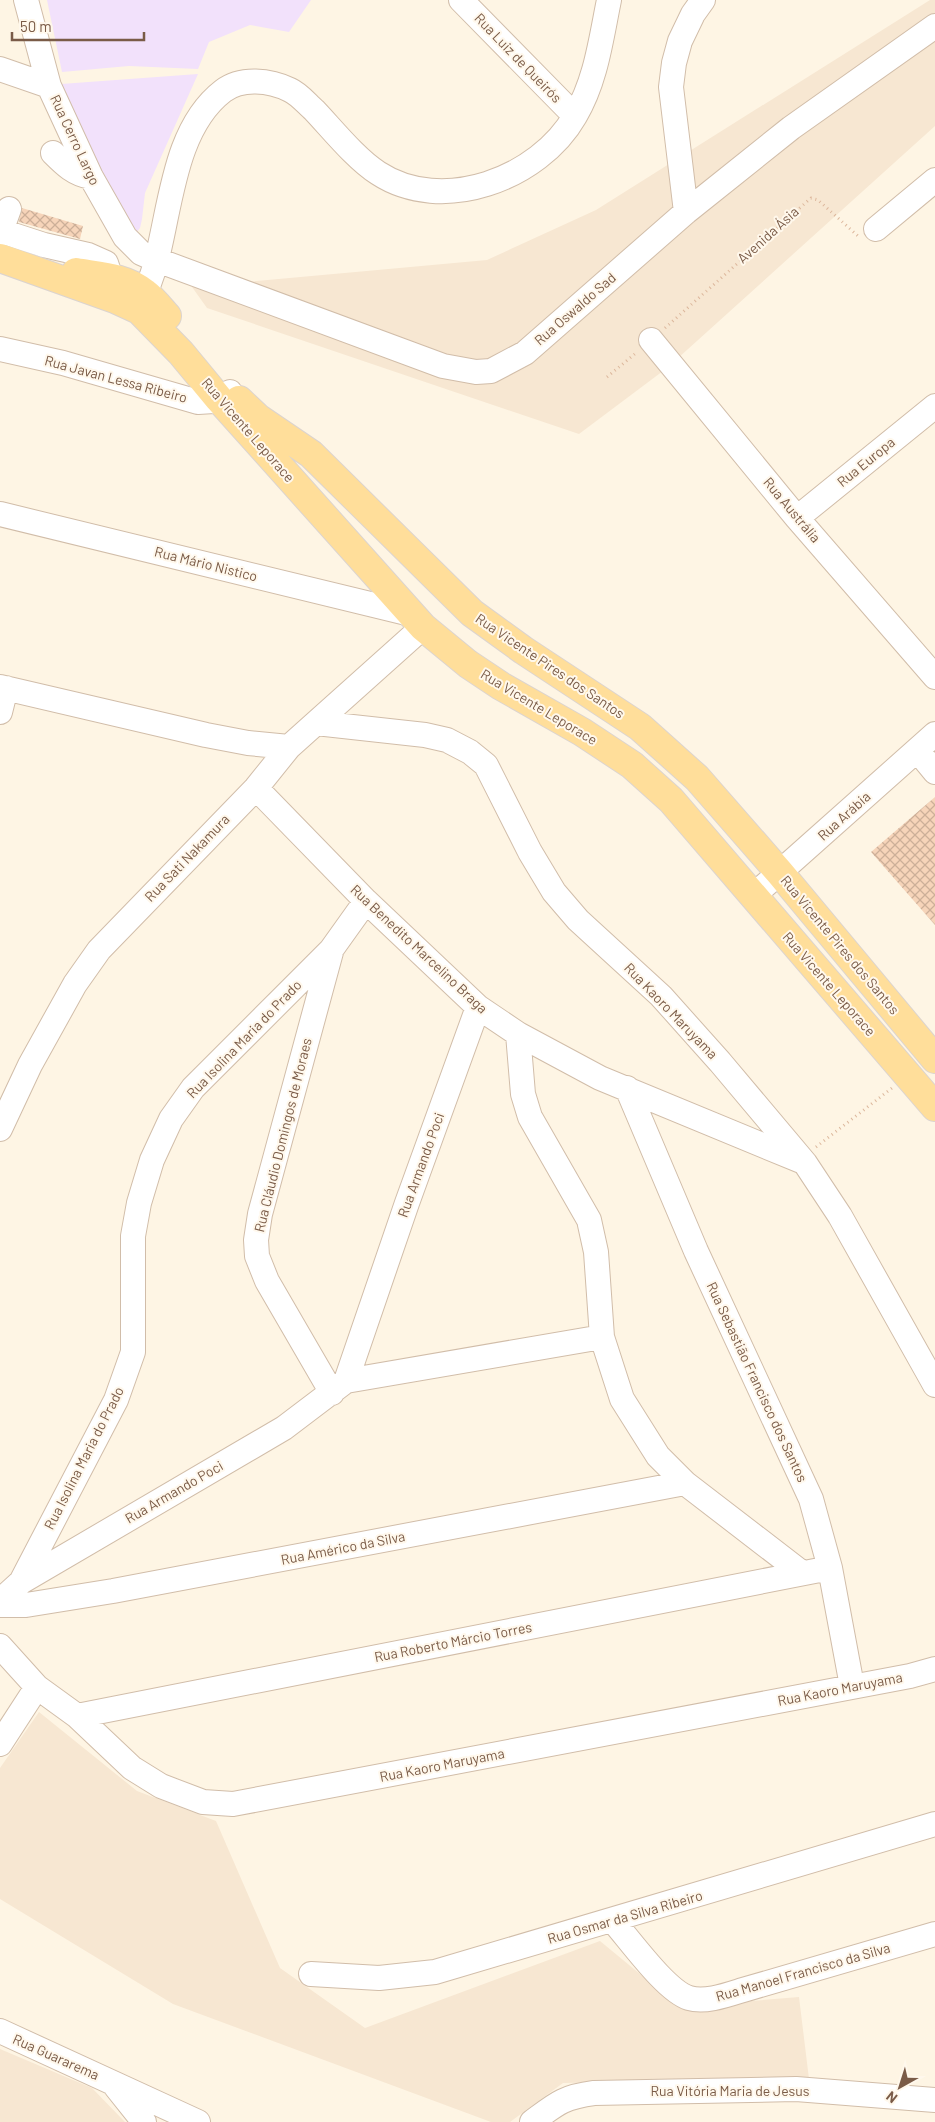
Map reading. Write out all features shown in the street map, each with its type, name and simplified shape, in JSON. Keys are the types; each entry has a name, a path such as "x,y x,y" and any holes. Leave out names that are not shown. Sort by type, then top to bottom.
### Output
{"main road":[{"path":"0,258 30,269 69,271 142,301"},
{"name":"Rua Vicente Leporace","path":"142,301 181,353 225,395 286,474 417,620 468,664 501,686 582,732 632,765 670,800 935,1107"},
{"name":"Rua Vicente Pires dos Santos","path":"225,395 311,454 472,613 650,736 697,778 780,873 935,1059"},
{"path":"286,474 288,461 294,454 298,452 311,454"}],"street":[{"name":"Rua Cerro Largo","path":"26,0 50,86 91,177 125,237 141,253 157,260"},
{"name":"Rua Luiz de Queirós","path":"461,0 575,116"},
{"path":"142,301 157,260 182,154 191,129 205,108 224,90 238,83 254,81 273,83 292,90 376,172 394,182 421,190 455,191 488,184 514,172 542,154 575,116 597,64 609,0"},
{"path":"686,212 671,87 674,63 680,41 693,14 703,0"},
{"name":"Rua Oswaldo Sad","path":"157,260 444,366 476,372 491,371 525,353 686,212 791,128 935,26"},
{"path":"0,69 50,86"},
{"path":"53,153 69,169 79,175 91,177"},
{"path":"876,229 935,180"},
{"path":"9,209 0,232 88,255 106,264 109,287"},
{"name":"Rua Austrália","path":"651,340 798,518 935,677"},
{"name":"Rua Javan Lessa Ribeiro","path":"0,349 63,363 198,402 207,402 225,395"},
{"name":"Rua Europa","path":"798,518 935,406"},
{"name":"Rua Mário Nistico","path":"0,514 417,620"},
{"name":"Rua Sati Nakamura","path":"0,1128 26,1073 75,984 99,950 256,788 289,747 316,723 417,620"},
{"path":"0,712 3,688 214,737 289,747"},
{"name":"Rua Kaoro Maruyama","path":"316,723 447,740 470,752 486,765 530,852 554,892 578,920 661,996 720,1062 803,1161 840,1216 935,1385"},
{"name":"Rua Arábia","path":"753,896 935,734"},
{"path":"917,750 935,772"},
{"name":"Rua Benedito Marcelino Braga","path":"256,788 366,901 478,1007 518,1034 582,1069 803,1161"},
{"name":"Rua Isolina Maria do Prado","path":"21,1582 116,1400 133,1352 133,1236 139,1203 152,1160 171,1119 193,1088 331,950 366,901"},
{"name":"Rua Cláudio Domingos de Moraes","path":"331,950 260,1214 256,1240 257,1256 267,1281 339,1387"},
{"path":"284,997 296,997 306,1000 315,1008"},
{"name":"Rua Armando Poci","path":"339,1387 478,1007"},
{"path":"518,1034 524,1094 530,1116 589,1220 596,1252 602,1336 622,1399 658,1456 685,1483 802,1573"},
{"name":"Rua Sebastião Francisco dos Santos","path":"627,1088 696,1251 811,1499 830,1568 852,1686"},
{"name":"Rua Armando Poci","path":"0,1601 21,1582 284,1428 339,1387 602,1336"},
{"name":"Rua Américo da Silva","path":"0,1605 26,1605 113,1591 685,1483"},
{"name":"Rua Roberto Márcio Torres","path":"77,1716 830,1568"},
{"name":"Rua Kaoro Maruyama","path":"0,1646 37,1687 77,1716 132,1768 161,1786 203,1802 233,1804 935,1669"},
{"path":"0,1744 37,1687"},
{"name":"Rua Osmar da Silva Ribeiro","path":"311,1974 379,1978 435,1972 935,1824"},
{"name":"Rua Manoel Francisco da Silva","path":"612,1921 676,1992 691,1999 712,1998 743,1990 935,1934"},
{"name":"Rua Guararema","path":"0,2031 198,2122"},
{"path":"112,2082 144,2122"},
{"name":"Rua Vitória Maria de Jesus","path":"532,2122 570,2096 594,2092 796,2089 935,2100"}],"path":[{"name":"Avenida Ásia","path":"607,377 810,198 818,200 858,236 862,237 876,229"},
{"path":"803,1161 908,1076"}],"shaded area":[{"path":"47,0 311,0 289,32 250,25 209,42 198,69 129,66 62,72"},
{"path":"930,0 935,0 935,126 667,368 579,434 207,308 192,287 487,260 596,210"},
{"path":"198,74 145,193 140,228 136,233 120,219 61,84"},
{"path":"39,1712 137,1791 216,1821 280,1968 365,2028 600,1941 680,2007 799,1997 809,2079 563,2083 510,2122 491,2122 173,2004 0,1899 0,1768"},
{"path":"0,2049 92,2088 125,2122 0,2122"}],"building":[{"path":"22,208 83,226 80,239 19,222"},
{"path":"935,797 935,925 871,852"}]}
